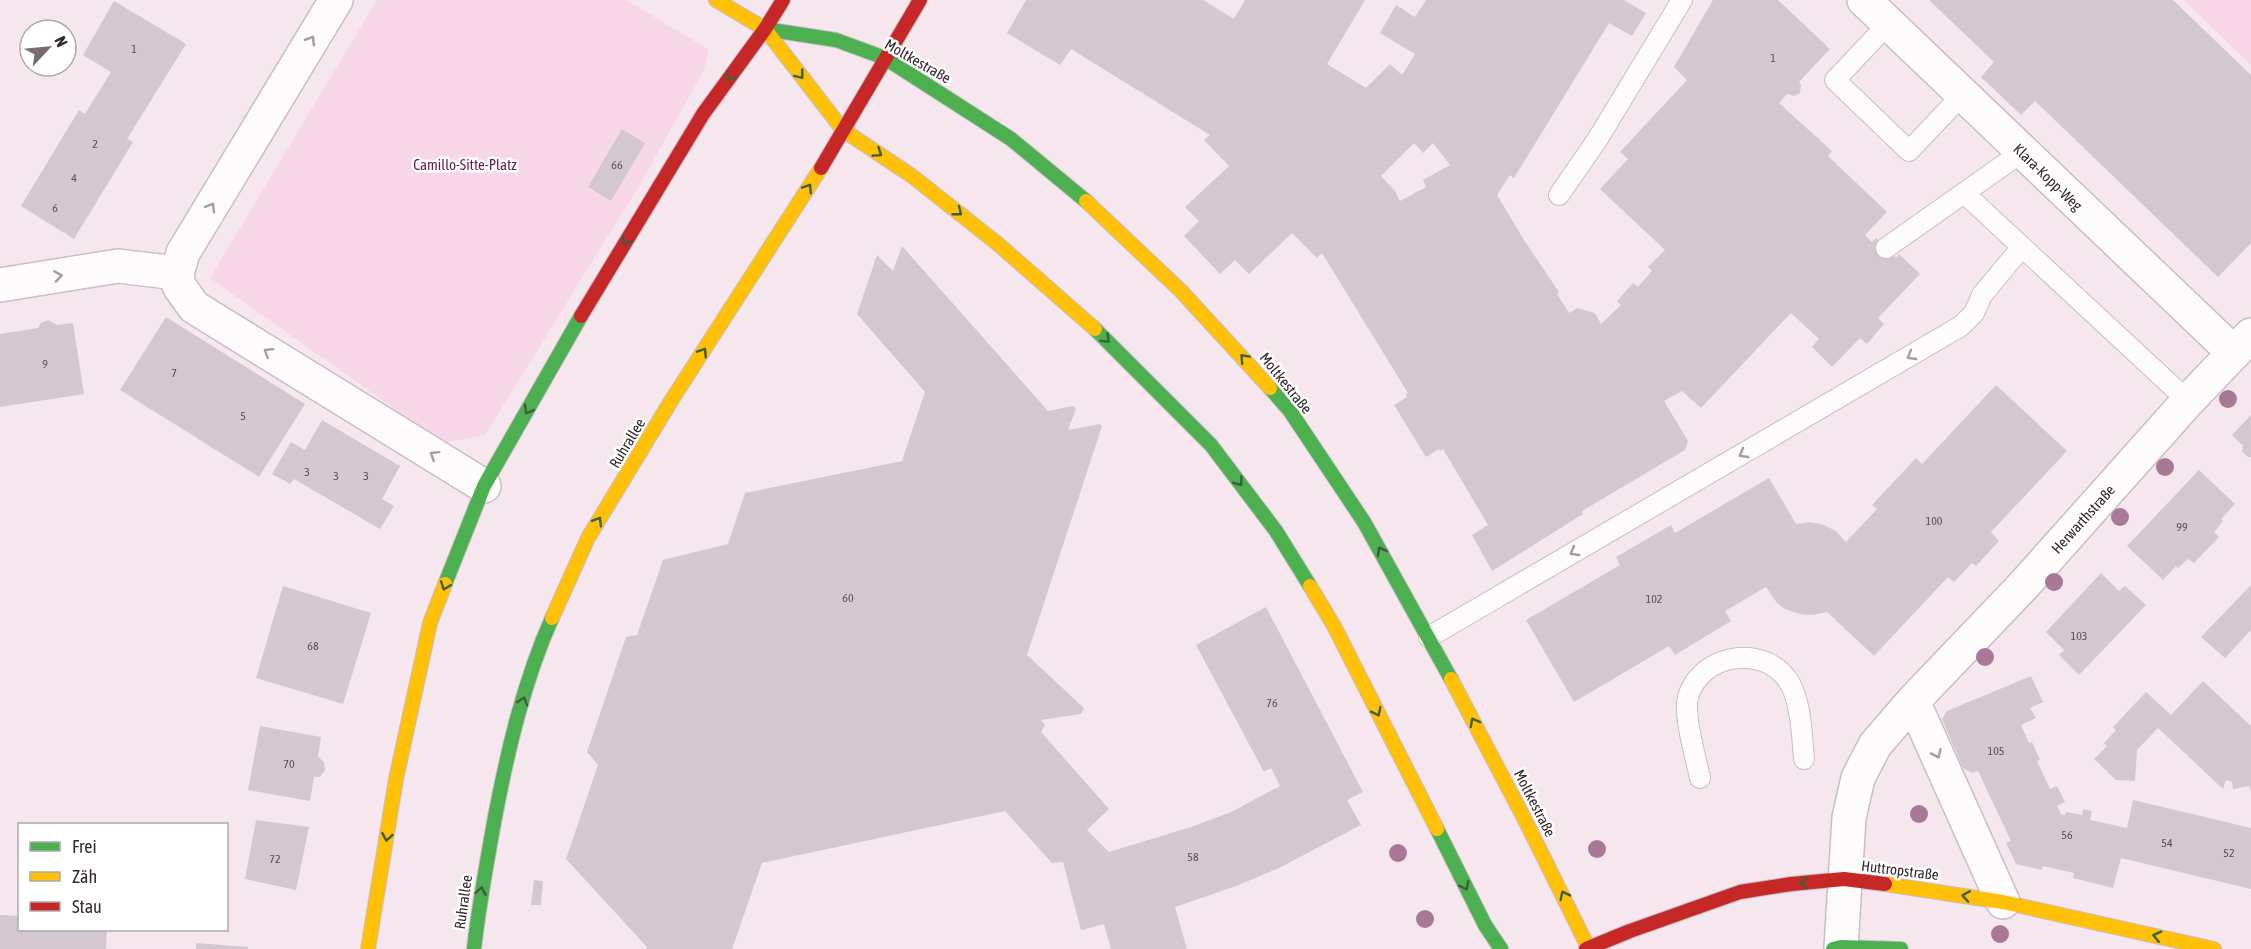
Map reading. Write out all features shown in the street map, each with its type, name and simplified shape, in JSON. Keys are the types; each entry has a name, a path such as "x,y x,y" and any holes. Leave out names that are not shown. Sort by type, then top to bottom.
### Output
{"main road":[{"name":"Moltkestraße","path":"716,0 765,29 843,130 912,176 998,244 1104,337 1211,445 1276,531 1334,626 1485,925 1501,949"},
{"path":"368,949 396,779 430,623 484,486 578,321 703,114 765,29 783,0"},
{"name":"Ruhrallee","path":"474,949 484,870 509,746 537,652 588,538 671,401 820,169 920,0"},
{"name":"Moltkestraße","path":"765,29 836,40 885,58 1011,139 1101,214 1181,291 1257,373 1290,411 1364,522 1429,637 1524,818 1588,949"},
{"name":"Huttropstraße","path":"1588,949 1630,931 1740,892 1844,879 1904,885 2004,902 2214,949"},
{"path":"1837,948 1901,949"}],"street":[{"path":"336,0 183,253 177,273 179,286 194,307 484,486"},
{"name":"Klara-Kopp-Weg","path":"1864,0 2022,152 2242,344"},
{"path":"0,285 118,266 177,273"},
{"name":"Herwarthstraße","path":"1837,948 1849,818 1858,778 1875,745 1913,701 2023,586 2242,344"},
{"path":"1913,701 2004,902"}],"lane":[{"path":"1559,195 1597,140 1682,0"},
{"path":"1888,24 1835,80 1909,151 1962,95"},
{"path":"1886,248 2022,152"},
{"path":"1964,194 2188,401"},
{"path":"1429,637 1961,326 1974,313 1982,295 2021,248"},
{"path":"1700,778 1689,725 1688,697 1698,679 1713,665 1731,658 1750,657 1763,661 1778,668 1789,681 1796,699 1804,759"}],"green space":[{"name":"Camillo-Sitte-Platz","path":"377,0 626,0 709,50 704,70 642,181 485,435 443,443 210,278"},
{"path":"2184,0 2251,0 2251,65"}],"building":[{"path":"1026,0 1203,0 1234,19 1245,0 1365,0 1327,64 1366,88 1390,64 1402,75 1415,54 1380,33 1396,5 1415,17 1426,0 1624,0 1646,13 1632,36 1609,23 1514,178 1510,175 1497,195 1559,292 1557,294 1569,313 1577,308 1595,313 1601,324 1621,305 1617,301 1633,283 1638,287 1652,271 1648,267 1665,250 1600,189 1628,159 1620,152 1687,80 1674,67 1713,0 1778,0 1830,49 1799,82 1800,93 1794,96 1787,94 1779,103 1832,151 1828,156 1887,212 1865,235 1872,242 1876,238 1896,258 1899,254 1920,274 1878,318 1884,324 1867,344 1860,338 1832,367 1812,347 1819,339 1791,313 1701,408 1682,391 1664,401 1688,441 1685,450 1582,511 1583,514 1492,571 1472,535 1488,525 1443,449 1426,457 1394,405 1407,397 1408,393 1322,253 1317,258 1292,233 1249,274 1235,260 1220,274 1184,236 1199,221 1185,207 1229,166 1204,140 1210,135 1071,49 1060,65 1007,33","holes":["1414,143 1423,153 1433,143 1450,165 1423,180 1426,187 1400,201 1395,191 1381,176"]},
{"path":"1929,0 2173,0 2251,75 2251,243 2218,277 2035,101 2021,115 1981,77 1994,62"},
{"path":"114,1 186,44 127,139 133,142 74,239 21,206 79,110 85,114 111,72 83,55"},
{"path":"622,129 645,143 611,201 588,187"},
{"path":"902,246 1048,411 1073,406 1076,409 1068,430 1100,424 1102,426 1027,655 1084,708 1081,714 1041,720 1045,725 1041,732 1109,809 1087,830 1109,852 1231,812 1280,786 1271,768 1264,772 1196,645 1266,607 1363,792 1347,800 1361,825 1279,868 1175,907 1187,949 1111,949 1104,924 1081,930 1063,862 1052,863 1005,811 762,863 732,949 646,949 647,947 566,859 598,765 587,752 626,637 637,635 663,560 728,544 745,493 902,461 925,392 857,314 877,255 893,271"},
{"path":"166,317 305,404 259,477 120,390"},
{"path":"48,320 57,325 73,323 84,394 0,407 0,334 38,328 41,323"},
{"path":"1996,385 2067,451 1991,532 1999,541 1976,566 1972,563 1954,582 1948,577 1874,656 1827,612 1813,615 1799,614 1785,609 1777,603 1766,587 1725,611 1731,621 1675,655 1669,646 1574,702 1526,620 1620,565 1616,557 1671,525 1675,533 1769,478 1796,524 1810,522 1824,525 1836,531 1846,542 1877,509 1872,505 1916,458 1922,464"},
{"path":"2251,415 2251,457 2248,457 2242,452 2243,446 2232,435"},
{"path":"322,420 400,466 382,499 394,506 380,529 294,479 290,484 272,474 291,442 305,450"},
{"path":"2199,470 2235,504 2221,519 2223,521 2214,532 2219,537 2194,563 2188,559 2178,568 2176,566 2163,580 2127,546"},
{"path":"2101,573 2119,591 2125,586 2146,605 2079,675 2059,655 2064,650 2046,632"},
{"path":"2251,585 2251,630 2225,658 2201,637"},
{"path":"283,586 371,613 343,704 256,678"},
{"path":"2031,676 2043,702 2030,708 2036,718 2021,725 2029,743 2032,742 2040,760 2037,761 2050,789 2057,786 2065,802 2057,806 2061,814 2065,815 2066,812 2082,815 2083,809 2092,811 2090,820 2127,828 2133,800 2251,828 2251,889 2121,858 2113,888 2073,878 2074,873 2043,866 2042,870 2016,864 2006,843 2011,841 1978,771 1972,773 1963,768 1942,719 1947,711"},
{"path":"2203,681 2251,726 2251,791 2249,786 2233,789 2232,782 2226,780 2223,789 2158,728 2137,750 2135,781 2116,780 2094,759 2107,746 2104,743 2116,730 2113,727 2146,692 2171,715"},
{"path":"260,726 321,737 318,757 324,762 325,770 320,777 314,777 310,801 248,790"},
{"path":"256,820 309,827 296,890 245,879"},
{"path":"534,880 543,881 541,905 531,905"},
{"path":"0,915 18,916 18,931 107,931 106,949 0,949"},
{"path":"196,943 248,947 248,949 196,949"}],"traffic: fast":[{"path":"765,29 836,40 885,58 1011,139 1086,201"},
{"path":"445,584 484,486 581,316"},
{"path":"1095,329 1211,445 1276,531 1310,586"},
{"path":"1270,388 1290,411 1364,522 1451,679"},
{"path":"474,949 489,850 511,741 533,666 552,618"},
{"path":"1437,829 1485,925 1501,949"},
{"path":"1833,949 1841,947 1901,949"}],"traffic: slow":[{"path":"716,0 765,29 843,130 912,176 998,244 1095,329"},
{"path":"552,618 588,538 671,401 821,168"},
{"path":"1086,201 1181,291 1270,388"},
{"path":"368,949 396,779 430,623 445,584"},
{"path":"1310,586 1334,626 1437,829"},
{"path":"1451,679 1589,949"},
{"path":"1885,884 2003,902 2214,949"}],"traffic: jam":[{"path":"581,316 703,114 765,29 783,0"},
{"path":"821,168 920,0"},
{"path":"1586,949 1740,892 1844,879 1885,884"}]}
